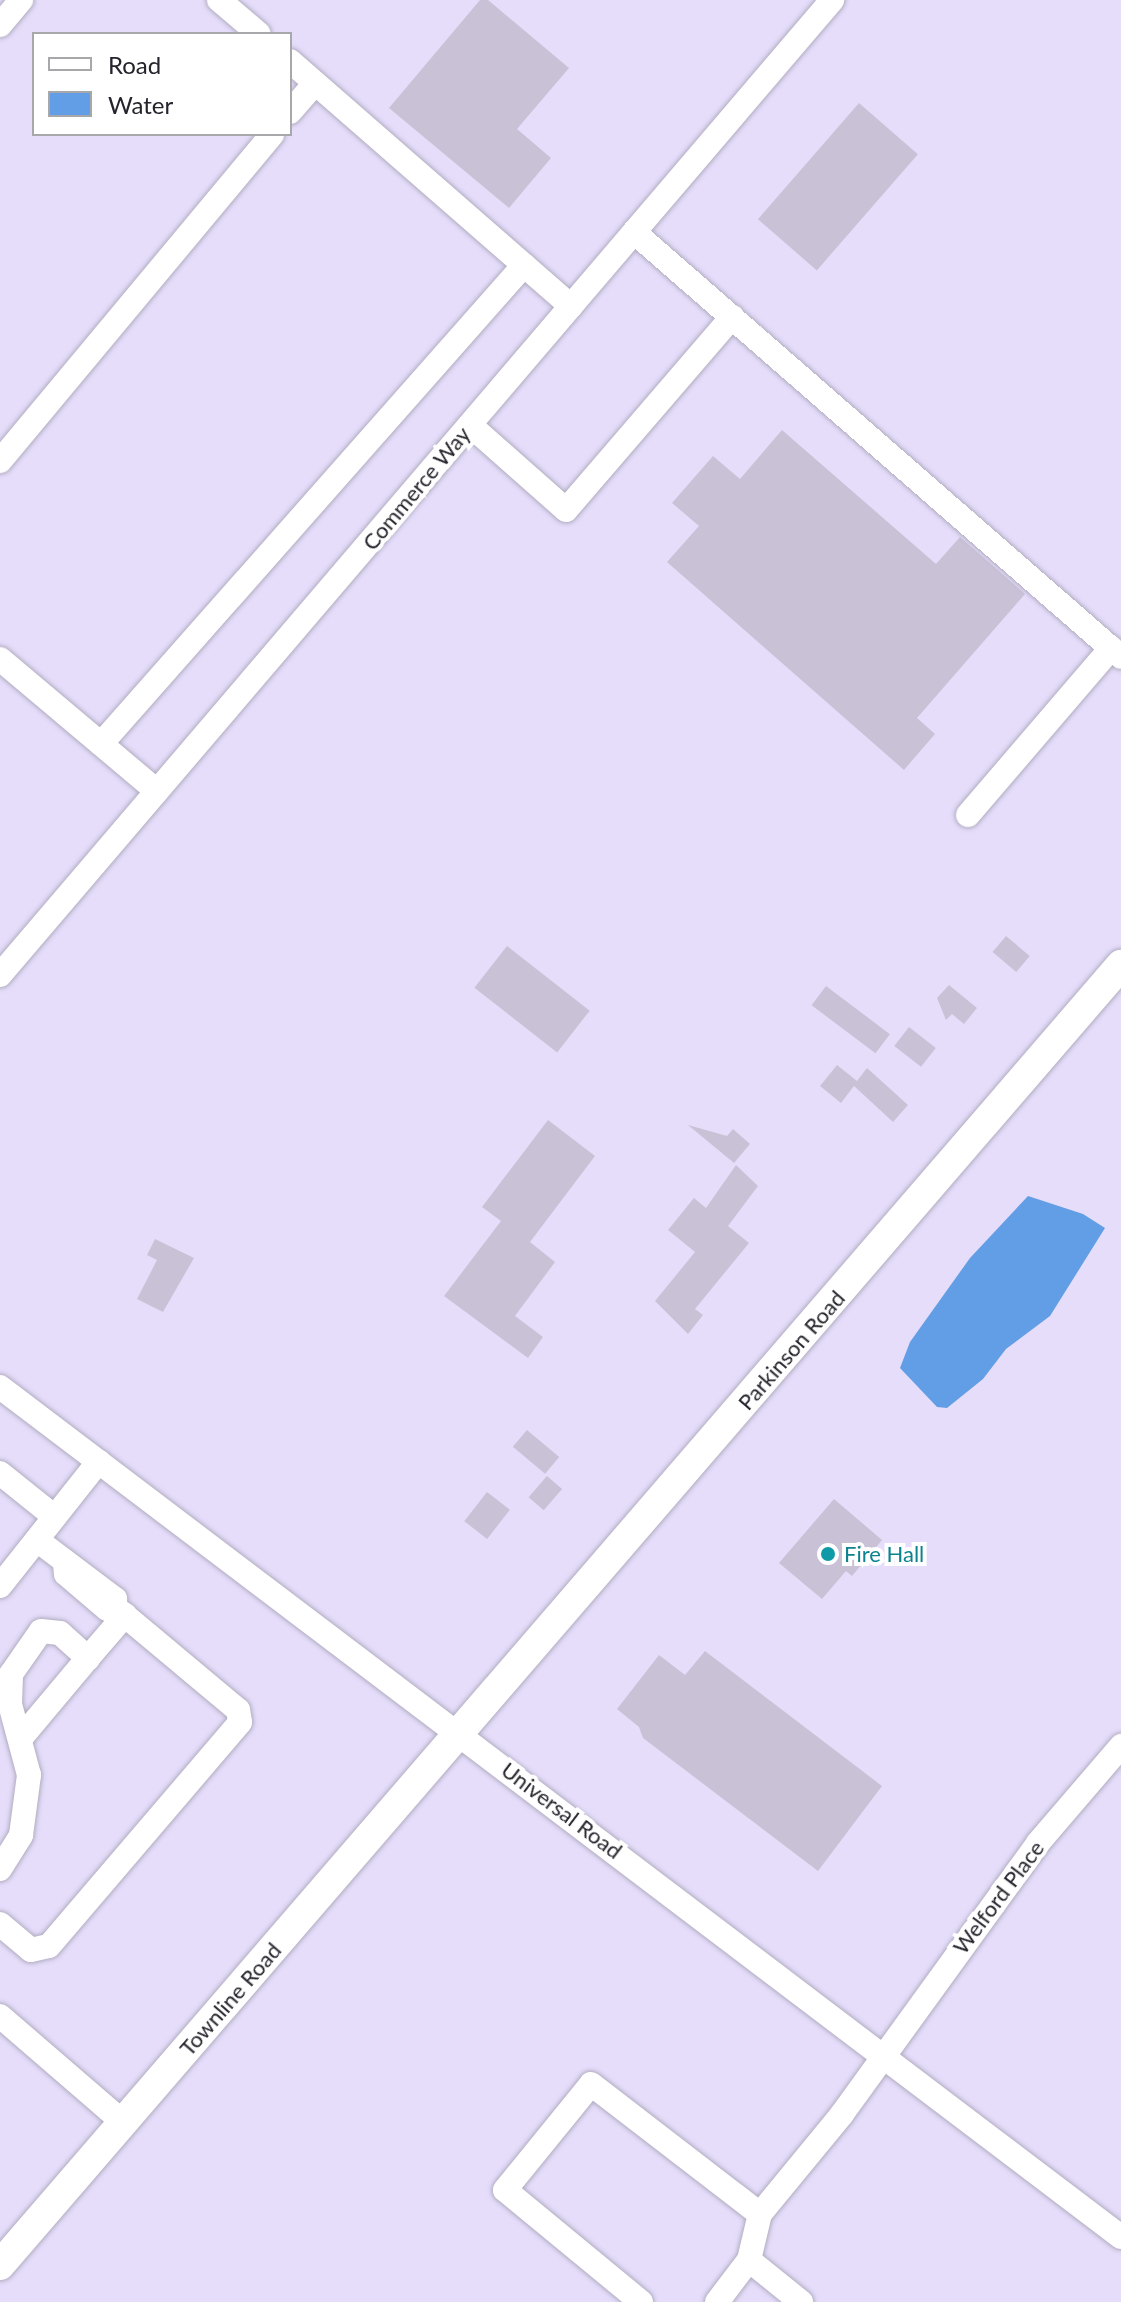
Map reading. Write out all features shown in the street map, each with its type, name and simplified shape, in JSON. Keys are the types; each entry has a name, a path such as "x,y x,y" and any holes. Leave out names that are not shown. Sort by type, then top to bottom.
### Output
{"main road":[{"name":"Parkinson Road","path":"460,1733 1121,965"},
{"name":"Townline Road","path":"0,2265 460,1733"}],"street":[{"path":"0,25 21,0"},
{"path":"219,0 257,32"},
{"name":"Commerce Way","path":"0,975 832,0"},
{"path":"292,63 571,306"},
{"path":"292,110 315,83"},
{"path":"0,461 270,136"},
{"path":"634,232 1116,652 968,815"},
{"path":"101,744 524,265"},
{"path":"470,425 566,510 732,317"},
{"path":"0,659 157,791"},
{"name":"Universal Road","path":"0,1387 1121,2237"},
{"path":"0,1586 99,1461"},
{"path":"0,1473 55,1517"},
{"path":"0,1924 31,1950 49,1946 240,1722 238,1710 120,1611 107,1609 75,1582 65,1564 37,1540"},
{"path":"20,1739 88,1658 120,1611"},
{"path":"0,1869 11,1857 26,1814 29,1775 8,1683 19,1657 41,1631 49,1630 88,1658"},
{"name":"Welford Place","path":"760,2214 842,2114 1038,1843 1121,1746"},
{"path":"0,2016 123,2122"},
{"path":"641,2302 505,2190 591,2084 760,2214 749,2260 717,2302"},
{"path":"749,2260 801,2302"}],"shaded area":[{"path":"0,0 1121,0 1121,2302 0,2302"}],"water":[{"path":"1028,1196 1083,1214 1105,1228 1050,1316 1006,1349 983,1379 947,1408 937,1407 900,1368 910,1342 970,1258"}],"building":[{"path":"480,0 488,0 569,68 517,129 551,158 509,208 389,108"},
{"path":"859,103 918,154 817,270 758,219"},
{"path":"782,430 936,564 960,537 1025,594 917,718 935,734 904,770 667,562 699,526 672,503 713,456 740,479"},
{"path":"1006,936 1030,956 1016,972 993,952"},
{"path":"507,946 590,1011 557,1052 474,988"},
{"path":"949,985 977,1008 964,1024 952,1014 946,1020 937,998"},
{"path":"826,986 890,1034 875,1053 812,1005"},
{"path":"909,1027 936,1048 921,1067 894,1046"},
{"path":"837,1065 857,1081 867,1068 908,1105 893,1122 854,1086 841,1103 820,1086"},
{"path":"548,1120 595,1156 530,1242 555,1262 515,1316 543,1337 528,1358 444,1296 501,1221 482,1207"},
{"path":"688,1125 727,1136 733,1129 750,1144 734,1163"},
{"path":"736,1165 758,1186 728,1226 749,1243 695,1309 703,1315 688,1334 655,1301 695,1252 668,1230 694,1198 706,1208"},
{"path":"155,1239 194,1258 163,1312 137,1299 157,1260 147,1255"},
{"path":"527,1430 559,1457 545,1474 513,1447"},
{"path":"547,1476 562,1489 544,1510 529,1497"},
{"path":"487,1492 510,1510 487,1539 464,1521"},
{"name":"Fire Hall","path":"834,1499 882,1540 852,1576 846,1571 822,1599 779,1563"},
{"path":"705,1651 882,1786 818,1871 643,1738 639,1727 617,1709 659,1655 685,1675"}],"place":[{"name":"Fire Hall","path":"828,1554"}]}
